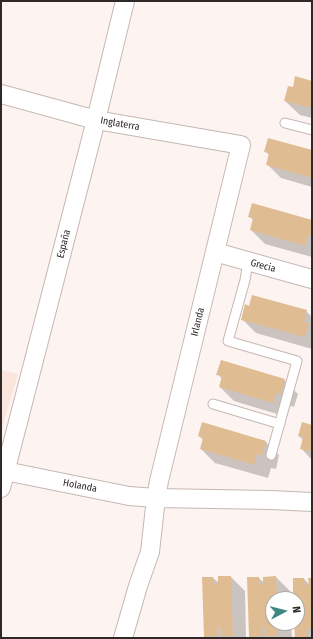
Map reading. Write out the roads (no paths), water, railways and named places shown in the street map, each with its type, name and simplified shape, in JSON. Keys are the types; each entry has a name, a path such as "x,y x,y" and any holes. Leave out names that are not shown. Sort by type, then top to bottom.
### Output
{"street":[{"name":"España","path":"2,481 96,120 125,1"},
{"name":"Inglaterra","path":"1,94 96,120 241,145"},
{"name":"Irlanda","path":"123,638 138,586 150,552 156,498 241,145"},
{"name":"Grecia","path":"215,252 312,279"},
{"name":"Holanda","path":"2,481 156,498 312,502"}],"lane":[{"path":"285,122 312,130"},
{"path":"248,262 245,280 228,341 297,360 271,455"},
{"path":"213,404 280,424"}]}
